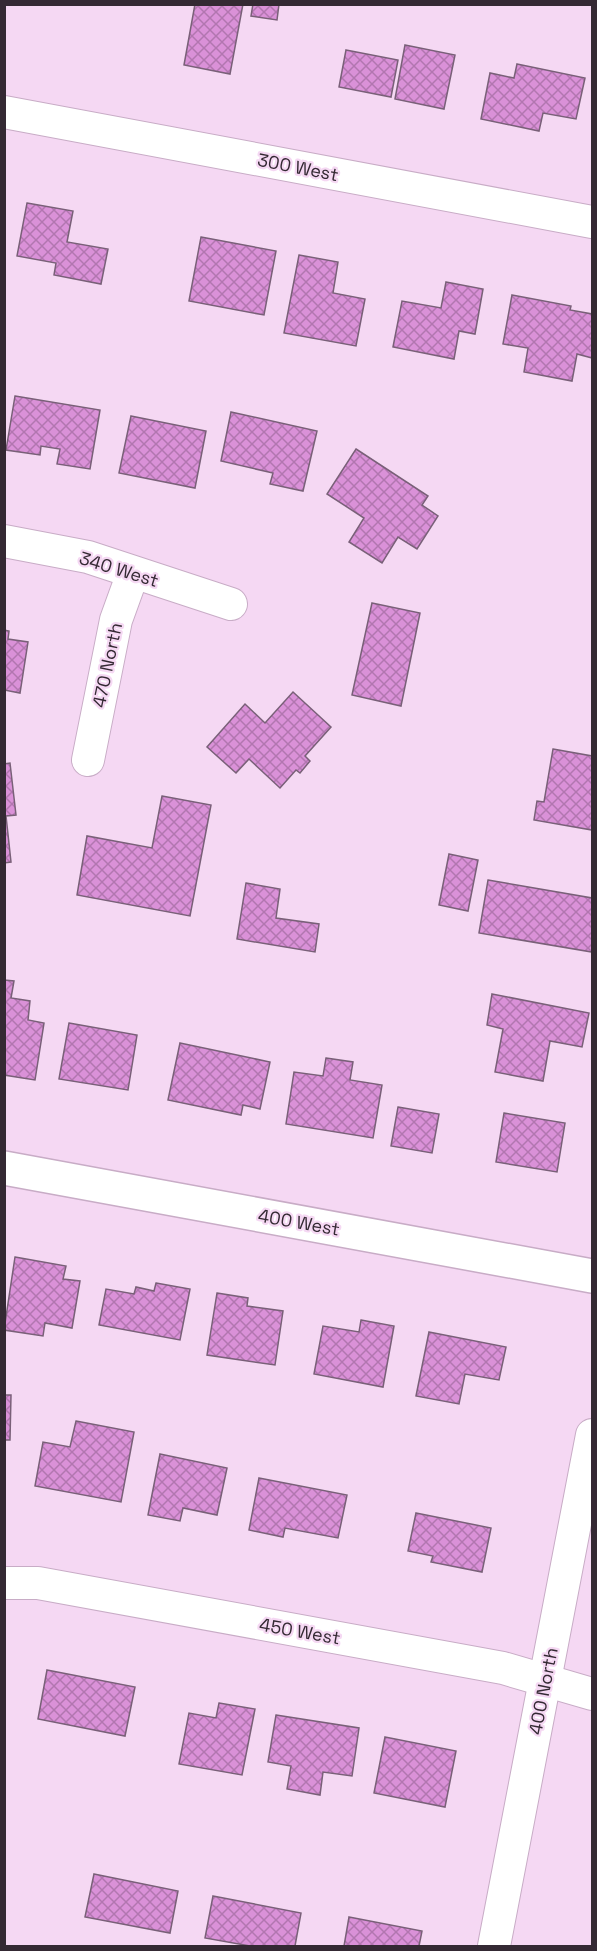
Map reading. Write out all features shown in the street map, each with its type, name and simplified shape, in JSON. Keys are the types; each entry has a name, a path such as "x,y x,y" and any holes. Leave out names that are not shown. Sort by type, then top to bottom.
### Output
{"street":[{"name":"300 West","path":"4,112 592,222"},
{"name":"340 West","path":"4,541 88,557 231,604"},
{"name":"470 North","path":"88,760 116,620 133,573"},
{"name":"400 West","path":"4,1168 592,1276"},
{"name":"400 North","path":"494,1947 592,1435"},
{"name":"450 West","path":"4,1583 38,1583 504,1668 592,1695"}],"building":[{"path":"195,4 243,4 230,74 184,65"},
{"path":"253,4 279,4 277,20 251,16"},
{"path":"405,45 455,55 444,109 395,99"},
{"path":"346,50 398,60 391,97 339,87"},
{"path":"517,64 585,78 576,119 543,113 539,131 481,119 490,73 514,78"},
{"path":"27,203 73,211 67,242 108,249 101,284 54,275 56,263 17,256"},
{"path":"201,237 276,251 264,315 189,301"},
{"path":"299,255 338,262 333,293 365,299 356,346 284,333"},
{"path":"446,282 483,289 475,334 459,331 454,359 393,347 402,301 441,308"},
{"path":"512,295 571,306 570,310 592,314 592,358 577,354 572,381 524,372 528,348 503,344"},
{"path":"15,396 100,410 90,469 57,464 60,449 41,446 40,455 6,450"},
{"path":"231,412 317,431 303,491 270,484 273,473 221,461"},
{"path":"131,416 206,431 195,488 119,473"},
{"path":"356,449 428,496 422,505 438,516 417,549 398,537 382,563 349,542 364,518 327,494"},
{"path":"372,603 420,613 401,706 352,695"},
{"path":"4,630 9,631 8,639 28,642 20,693 4,690"},
{"path":"293,692 331,727 305,756 310,761 300,773 296,770 280,788 249,759 236,773 207,747 245,704 265,723"},
{"path":"553,749 592,756 592,830 534,820 537,801 544,802"},
{"path":"10,763 16,815 6,816 11,862 4,863 4,764"},
{"path":"162,796 211,805 190,916 77,895 87,836 152,848"},
{"path":"449,854 478,860 468,911 439,905"},
{"path":"488,880 592,898 592,952 479,933"},
{"path":"246,883 280,889 276,918 319,924 315,952 237,939"},
{"path":"4,980 14,981 11,998 30,1001 28,1020 44,1023 35,1080 4,1075"},
{"path":"492,994 589,1013 582,1047 550,1041 543,1081 495,1072 503,1029 487,1025"},
{"path":"69,1023 137,1035 128,1090 59,1079"},
{"path":"180,1043 270,1062 260,1109 243,1105 241,1115 168,1100"},
{"path":"326,1058 353,1062 350,1080 382,1085 373,1138 286,1124 294,1072 323,1076"},
{"path":"398,1107 439,1114 432,1153 391,1146"},
{"path":"504,1113 565,1123 557,1172 496,1162"},
{"path":"15,1257 66,1266 63,1279 80,1281 72,1328 45,1323 43,1336 4,1330"},
{"path":"156,1283 190,1289 180,1340 99,1325 106,1289 134,1294 136,1287 154,1291"},
{"path":"217,1293 248,1298 247,1306 283,1311 275,1365 207,1355"},
{"path":"361,1320 394,1326 383,1387 314,1374 323,1326 359,1332"},
{"path":"429,1332 506,1347 499,1380 465,1374 459,1404 416,1396"},
{"path":"4,1395 11,1395 10,1440 4,1440"},
{"path":"76,1421 134,1432 121,1502 35,1486 43,1442 70,1447"},
{"path":"160,1454 227,1468 217,1515 183,1508 180,1521 148,1515"},
{"path":"259,1478 347,1495 338,1538 285,1528 283,1537 249,1530"},
{"path":"416,1513 491,1528 482,1572 431,1562 433,1556 408,1551"},
{"path":"47,1670 135,1687 125,1736 38,1719"},
{"path":"219,1703 255,1709 242,1775 179,1764 189,1713 216,1718"},
{"path":"276,1715 359,1728 352,1776 323,1772 320,1795 287,1789 291,1766 268,1762"},
{"path":"385,1737 456,1751 445,1807 374,1793"},
{"path":"94,1874 178,1891 170,1933 85,1917"},
{"path":"213,1896 301,1913 295,1946 250,1946 205,1938"},
{"path":"349,1917 422,1931 419,1946 344,1946"}]}
